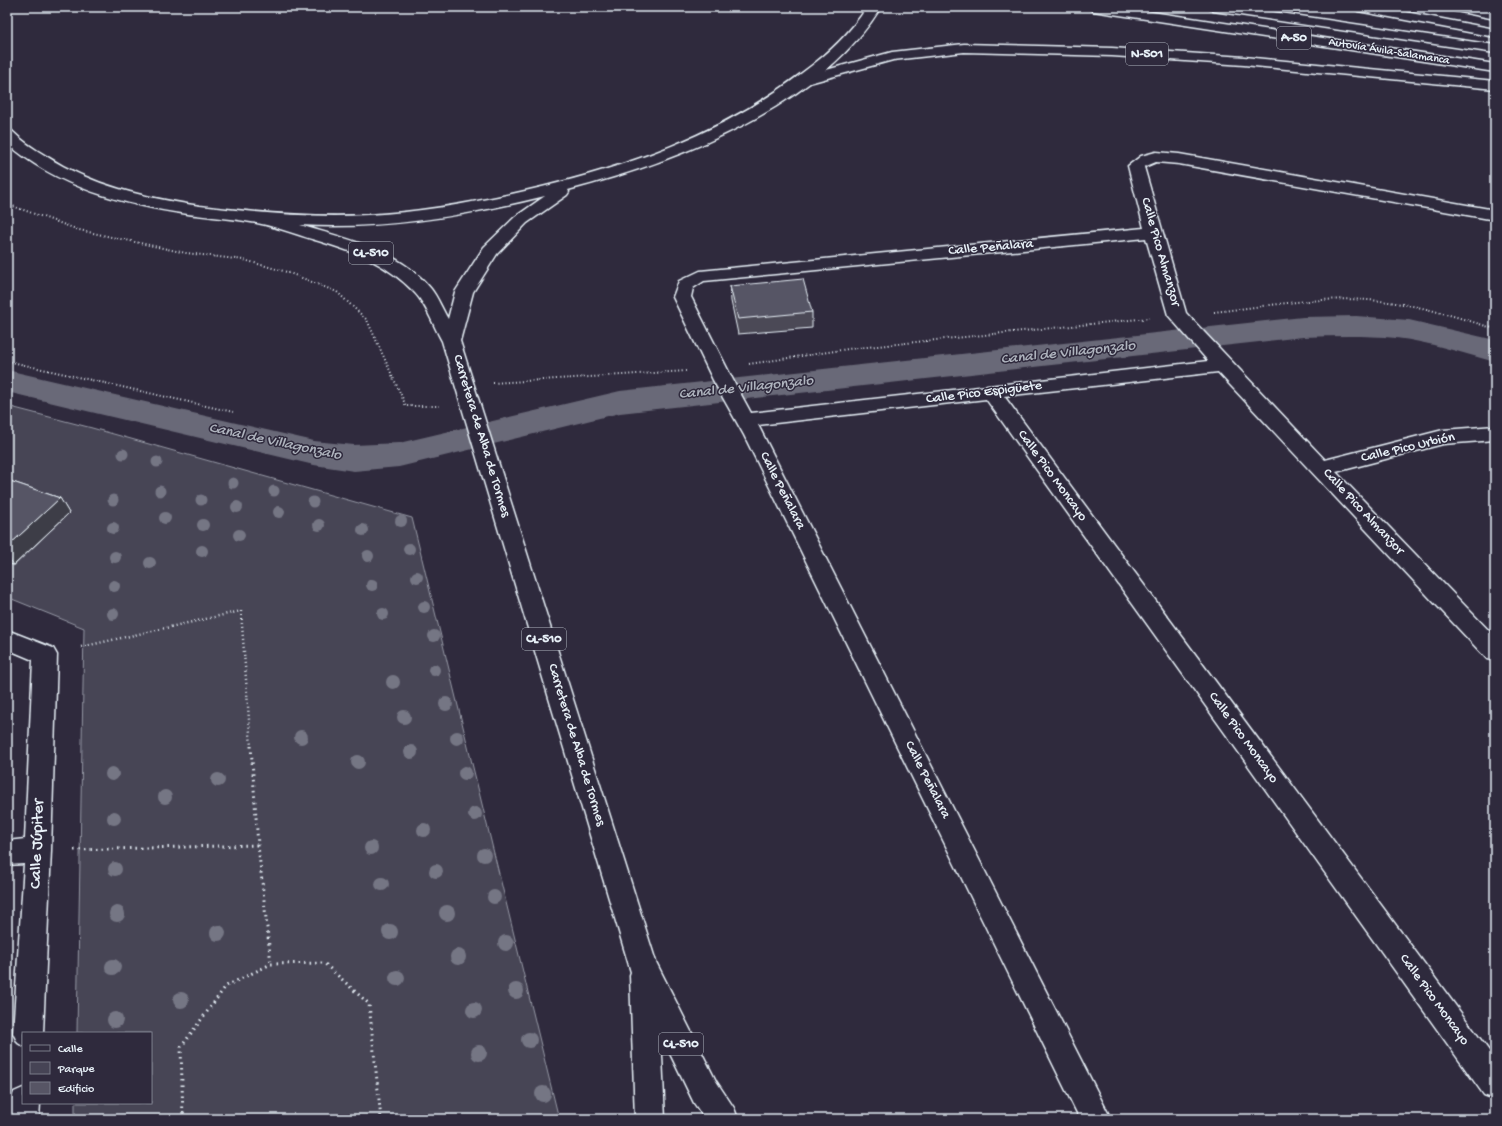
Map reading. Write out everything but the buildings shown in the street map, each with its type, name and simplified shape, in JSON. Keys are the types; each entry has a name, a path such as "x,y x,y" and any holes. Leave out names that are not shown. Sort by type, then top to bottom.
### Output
{"main road":[{"path":"7,134 13,141 54,170 94,187 150,204 254,217 344,221 420,214 488,205 572,184 645,163 705,138 758,111 802,81 834,55 858,31 874,7"},
{"name":"Autovía Ávila-Salamanca","path":"1093,7 1495,68"},
{"name":"Autovía Ávila-Salamanca","path":"1213,7 1495,49"},
{"path":"1358,7 1495,33"},
{"path":"1456,7 1495,15"},
{"name":"N-501","path":"802,81 892,56 964,48 1112,52 1244,61 1495,85"},
{"name":"Calle Pico Almanzor","path":"1495,215 1156,156 1143,159 1136,166 1152,232 1178,315 1495,652"},
{"name":"Carretera de Alba de Tormes","path":"451,342 464,292 490,251 521,220 572,184"},
{"name":"Carretera de Alba de Tormes","path":"254,217 366,250 398,268 424,292 451,342 644,966 705,1092 724,1119"},
{"name":"Calle Peñalara","path":"1096,1119 682,297 685,285 700,276 1152,232"},
{"name":"Calle Pico Espigüete","path":"740,411 992,392 1217,358"},
{"name":"Calle Pico Moncayo","path":"992,392 1495,1084"},
{"name":"Calle Pico Urbión","path":"1322,468 1443,437 1495,433"},
{"name":"Calle Júpiter","path":"7,639 45,655 38,850 28,1032"},
{"path":"7,853 38,850"},
{"name":"Carretera de Alba de Tormes","path":"644,966 650,1119"},
{"path":"24,1119 25,1104"}],"path":[{"path":"7,204 79,230 186,254 244,260 287,272 337,292 367,320 406,406 474,414"},
{"path":"465,384 721,374 848,349 1321,301 1380,301 1439,312 1495,329"},
{"path":"7,361 233,412"},
{"path":"81,646 241,611 258,845 271,964"},
{"path":"74,850 258,845"},
{"path":"183,1119 182,1047 226,986 271,964 324,963 369,1004 380,1119"}],"green space":[{"path":"7,406 92,428 412,518 559,1119 75,1119 75,1104 152,1104 152,1032 77,1032 84,628 7,597 7,563 14,566 69,513 7,492"}],"waterway":[{"name":"Canal de Villagonzalo","path":"7,381 314,453 354,458 399,455 620,402 1303,327 1356,326 1396,328 1442,336 1495,351"}]}
